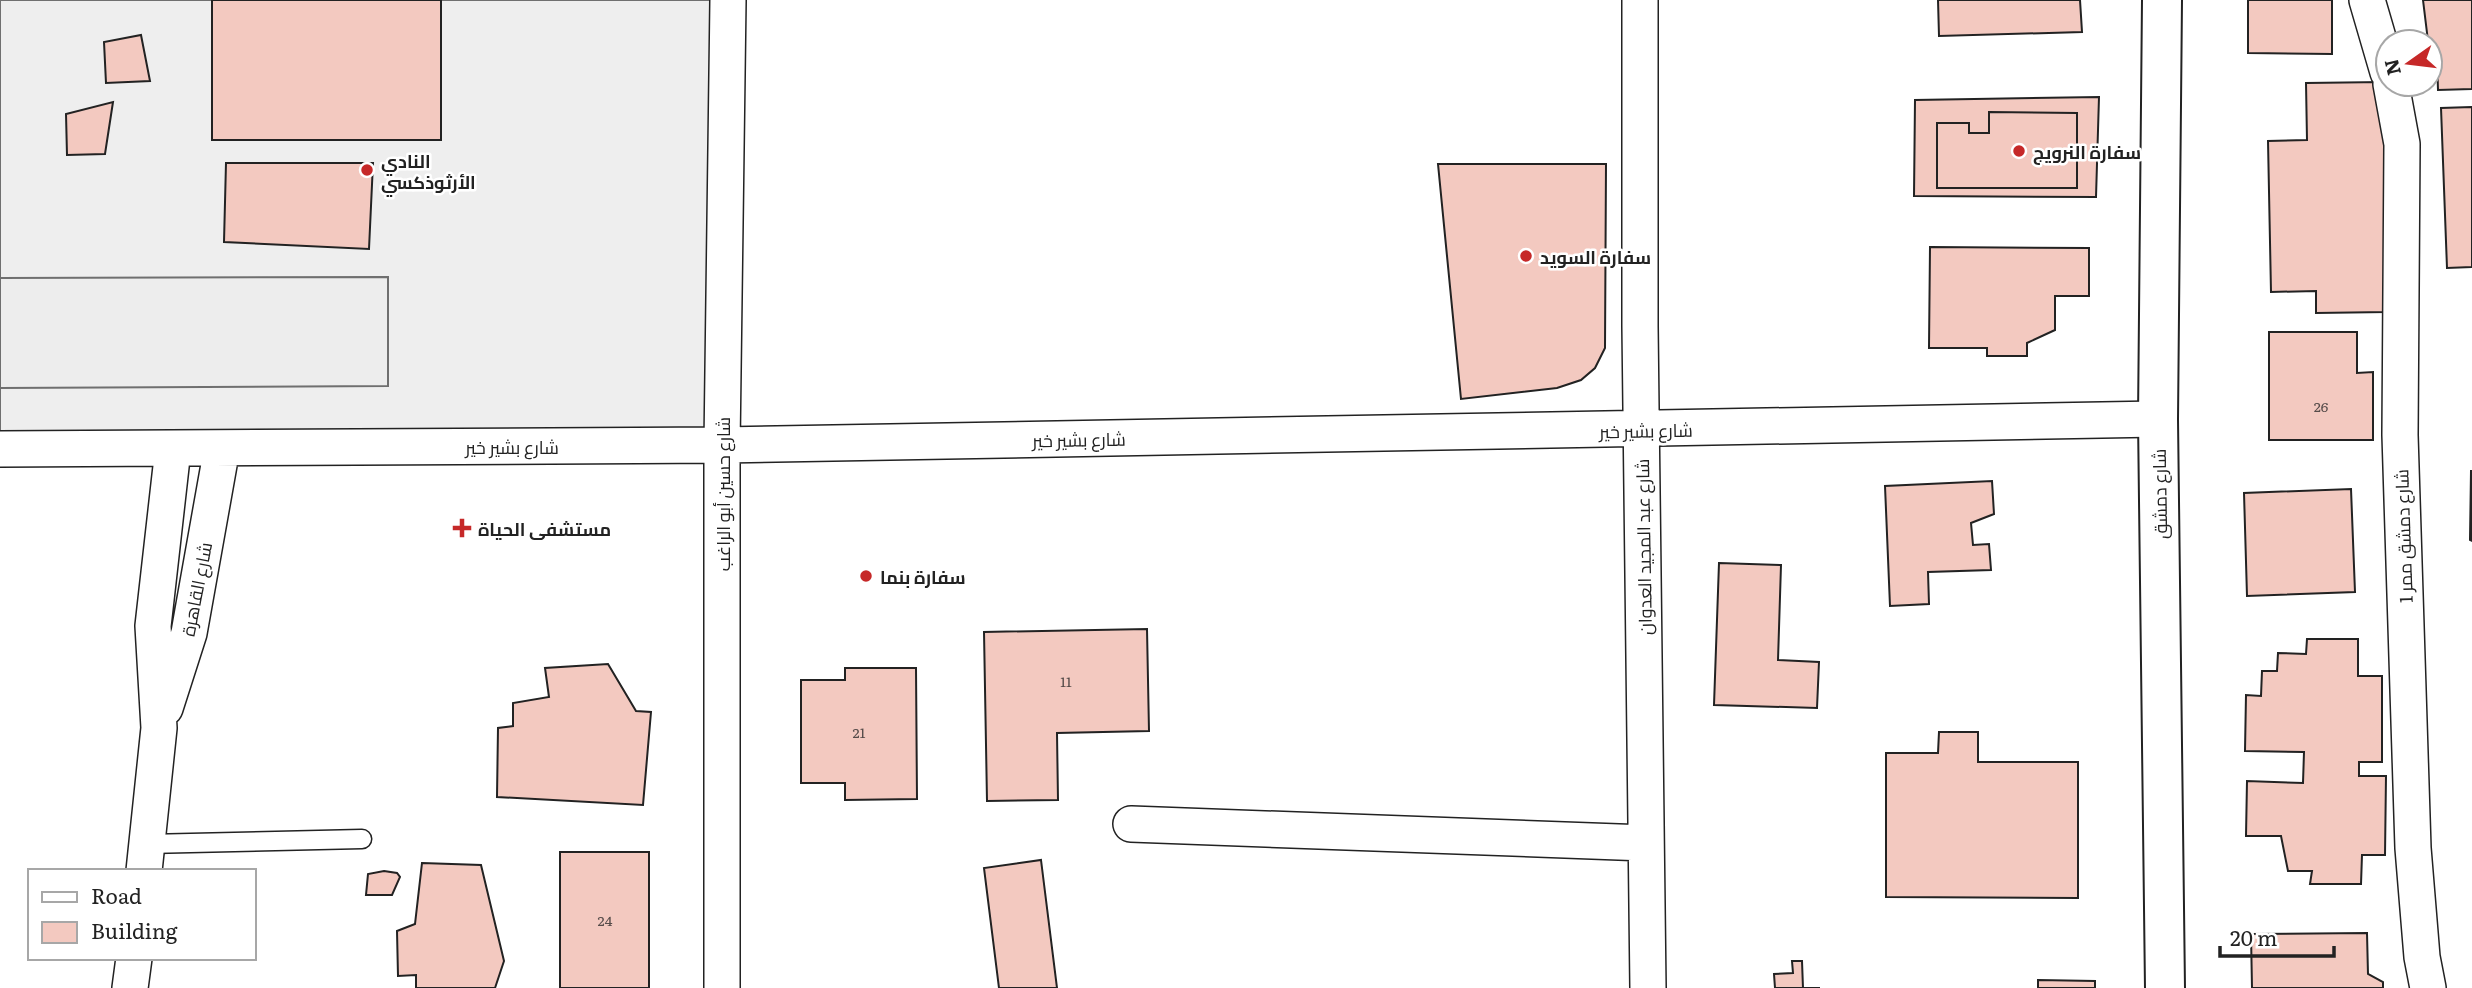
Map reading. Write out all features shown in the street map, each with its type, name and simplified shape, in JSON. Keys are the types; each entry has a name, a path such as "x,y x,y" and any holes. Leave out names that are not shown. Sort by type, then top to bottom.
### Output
{"street":[{"name":"شارع حسين أبو الراغب","path":"722,988 722,444 728,0"},
{"name":"شارع عبد المجيد العدوان","path":"1640,0 1641,430 1648,988"},
{"name":"شارع دمشق","path":"2162,0 2158,419 2165,988"},
{"path":"2367,0 2375,28"},
{"name":"شارع دمشق ممر 1","path":"2394,98 2402,144 2400,435 2413,848 2422,957 2428,988"},
{"name":"شارع بشير خير","path":"0,449 722,444 2158,419"},
{"name":"شارع القاهرة","path":"159,728 189,634 222,448"},
{"name":"شارع القاهرة","path":"145,858 159,728 153,626 173,449"},
{"path":"1131,824 1646,843"},
{"path":"130,988 134,960"}],"lane":[{"path":"145,858 362,839"}],"shaded area":[{"name":"النادي الأرثوذكسي","path":"0,0 737,0 732,435 0,446"},
{"path":"388,277 388,386 0,388 0,278"}],"building":[{"path":"212,0 441,0 441,140 212,140"},
{"path":"1938,0 2080,0 2082,32 1939,36"},
{"path":"2248,0 2332,0 2332,54 2248,53"},
{"path":"2423,0 2472,0 2472,89 2444,90 2444,28 2426,28"},
{"path":"141,35 150,81 106,83 104,42"},
{"path":"2374,82 2374,98 2383,98 2387,312 2316,313 2316,291 2271,292 2268,141 2307,140 2306,83"},
{"path":"2099,97 2096,197 1914,196 1915,100"},
{"path":"113,102 105,154 67,155 66,114"},
{"path":"2472,107 2472,267 2447,268 2441,108"},
{"path":"1989,112 2077,113 2077,188 1937,188 1937,123 1969,123 1969,133 1989,133"},
{"path":"226,163 373,163 369,249 224,242"},
{"name":"سفارة السويد","path":"1438,164 1606,164 1605,348 1595,368 1581,380 1557,388 1461,399"},
{"path":"1930,247 2089,248 2089,296 2055,296 2055,330 2027,343 2027,356 1987,356 1987,348 1929,348"},
{"path":"2269,332 2357,332 2357,373 2373,372 2373,440 2269,440"},
{"path":"2472,471 2472,541 2470,540"},
{"path":"1992,481 1994,514 1971,523 1973,545 1989,544 1991,570 1928,572 1929,604 1890,606 1885,486"},
{"path":"2351,489 2355,592 2247,596 2244,493"},
{"path":"1719,563 1781,565 1778,660 1819,662 1817,708 1714,705"},
{"path":"1147,629 1149,731 1057,733 1058,800 987,801 984,632"},
{"path":"2307,639 2358,639 2358,676 2382,676 2382,762 2359,762 2359,776 2386,776 2385,855 2362,855 2361,884 2310,884 2312,871 2288,871 2281,836 2246,836 2247,781 2303,783 2304,752 2245,751 2246,695 2261,696 2262,671 2277,671 2278,653 2306,654"},
{"path":"608,664 636,711 651,712 643,805 497,797 498,728 513,726 513,703 549,697 545,668"},
{"path":"845,668 916,668 917,799 845,800 845,783 801,783 801,680 845,680"},
{"path":"1939,732 1978,732 1978,762 2078,762 2078,898 1886,897 1886,753 1938,753"},
{"path":"560,852 649,852 649,988 560,988"},
{"path":"1041,860 1057,988 999,988 984,868"},
{"path":"422,863 481,865 504,961 495,988 416,988 416,975 398,976 397,931 415,924"},
{"path":"384,871 397,873 400,877 392,895 366,895 368,874"},
{"path":"2367,933 2368,974 2383,982 2383,988 2252,988 2251,934"},
{"path":"1792,961 1802,961 1803,988 1775,988 1774,974 1793,973"},
{"path":"2038,980 2095,981 2095,988 2038,988"}],"place":[{"name":"سفارة النرويج","path":"2019,151"},
{"name":"النادي الأرثوذكسي","path":"367,170"},
{"name":"سفارة السويد","path":"1526,256"},
{"name":"مستشفى الحياة","path":"462,528"},
{"name":"سفارة بنما","path":"866,576"}]}
